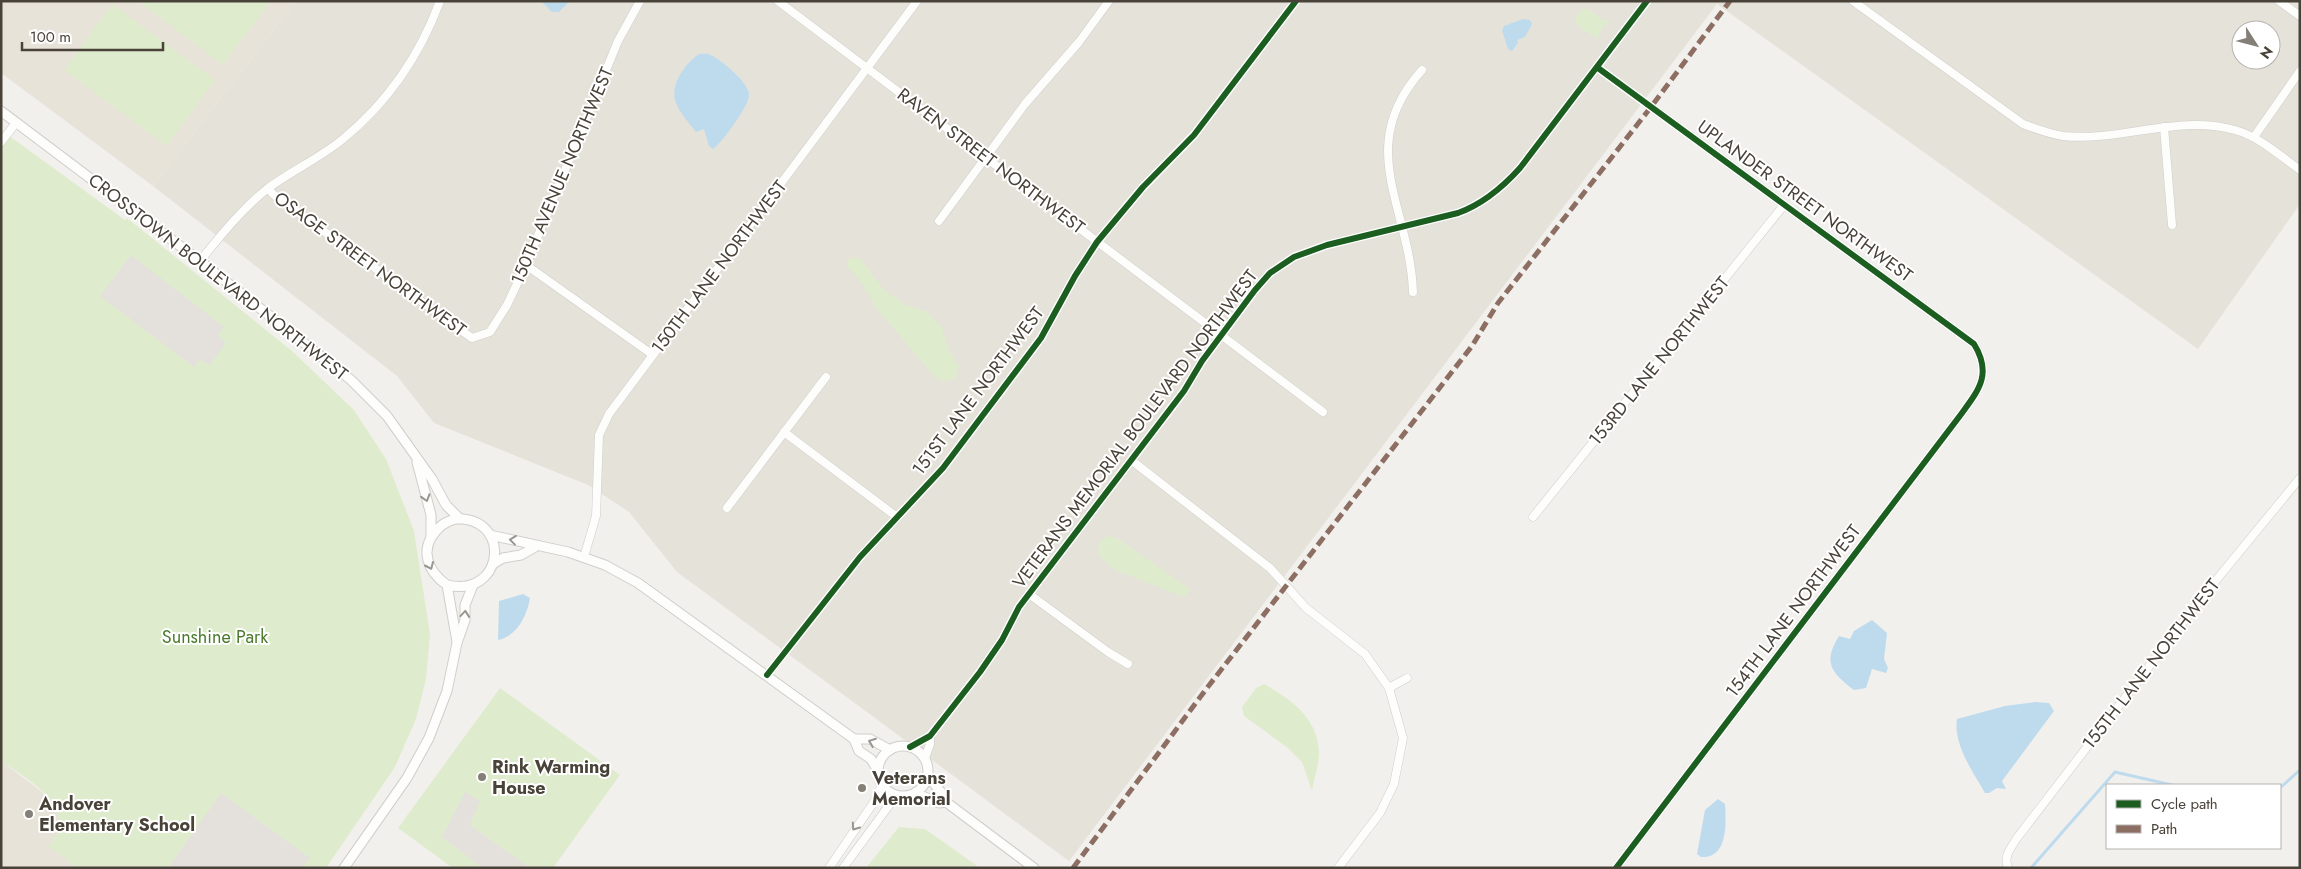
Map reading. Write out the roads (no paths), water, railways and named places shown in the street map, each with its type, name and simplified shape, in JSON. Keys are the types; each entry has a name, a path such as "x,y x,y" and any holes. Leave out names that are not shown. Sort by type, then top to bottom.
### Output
{"street":[{"path":"200,261 232,223 268,188 343,139 375,108 408,69 429,31 440,1"},
{"name":"150TH AVENUE NORTHWEST","path":"472,338 490,332 499,320 526,266 618,42 640,1"},
{"name":"RAVEN STREET NORTHWEST","path":"778,1 1323,412"},
{"name":"150TH LANE NORTHWEST","path":"584,557 596,516 599,435 609,414 917,1"},
{"path":"939,221 1025,104 1079,42 1109,1"},
{"name":"151ST LANE NORTHWEST","path":"767,675 860,557 943,468 1042,338 1075,276 1097,242 1143,187 1194,136 1296,1"},
{"name":"VETERANS MEMORIAL BOULEVARD NORTHWEST","path":"910,747 930,736 994,653 1019,607 1184,391 1255,290 1270,273 1294,258 1326,245 1458,213 1475,207 1492,195 1508,182 1520,168 1598,68 1647,1"},
{"path":"1853,1 2023,124 2045,133 2064,136 2110,134 2164,127 2218,126 2254,138 2300,170"},
{"path":"2279,1 2300,16"},
{"name":"UPLANDER STREET NORTHWEST","path":"1598,68 1974,344 1981,354 1983,368"},
{"path":"1413,292 1411,258 1389,174 1387,154 1388,137 1399,102 1407,87 1422,70"},
{"path":"2254,138 2300,71"},
{"name":"CROSSTOWN BOULEVARD NORTHWEST","path":"1,112 200,261 351,380 387,416 416,460 432,479 446,505 460,519 470,520 480,525 490,536"},
{"path":"1,142 16,123"},
{"path":"2164,127 2172,225"},
{"name":"OSAGE STREET NORTHWEST","path":"268,188 275,196 472,338"},
{"name":"153RD LANE NORTHWEST","path":"1533,517 1784,205"},
{"path":"526,266 653,355"},
{"name":"154TH LANE NORTHWEST","path":"1616,868 1960,417 1978,390 1983,377 1983,368"},
{"path":"727,508 826,377"},
{"path":"784,432 897,517"},
{"name":"CROSSTOWN BOULEVARD NORTHWEST","path":"416,460 431,515 431,536 427,553 430,570 447,585"},
{"path":"1131,460 1270,568 1306,608 1365,654 1389,688 1403,738 1394,784 1380,813 1338,868"},
{"name":"155TH LANE NORTHWEST","path":"2008,868 2006,862 2007,854 2074,762 2204,595 2300,478"},
{"path":"431,536 438,527 448,521 460,519"},
{"path":"490,536 525,542 584,557 605,565 638,582 854,739 859,751 870,759 877,769 882,786 888,792 899,796"},
{"path":"457,643 447,585 459,588 473,585 488,574 493,564 495,553 494,542 490,536"},
{"path":"493,564 503,558 521,555 535,546"},
{"path":"344,868 398,792 430,738 446,691 457,643 465,620 465,605 473,585"},
{"path":"1029,594 1108,652 1128,664"},
{"path":"1389,688 1407,678"},
{"path":"924,758 930,744 930,736"},
{"path":"854,739 870,739 890,750"},
{"path":"877,769 883,755 897,746 910,747 919,752 928,766 928,776 926,783 915,793"},
{"path":"928,776 944,796 946,802 1034,868"},
{"path":"829,868 878,796 882,786"},
{"path":"843,868 893,800 899,796 915,793 939,802 946,802"}],"water":[{"path":"541,1 570,1 559,12 552,12"},
{"path":"1523,19 1530,20 1532,24 1525,37 1517,40 1518,43 1512,51 1508,49 1502,30 1504,26"},
{"path":"699,54 710,54 721,62 745,85 749,96 734,125 713,149 709,146 704,129 696,132 681,113 675,100 674,93 677,80 689,62"},
{"path":"523,594 530,598 524,618 516,630 505,638 498,640 499,601"},
{"path":"1872,620 1887,633 1884,659 1888,668 1886,673 1872,669 1866,688 1854,690 1835,673 1830,660 1831,653 1839,636 1850,639 1854,631"},
{"path":"2035,702 2049,703 2054,711 2002,781 2006,789 1997,788 1989,793 1985,793 1961,748 1958,738 1957,719 2005,706"},
{"path":"1718,799 1725,804 1724,838 1717,852 1710,856 1701,857 1697,854 1705,810"}],"waterway":[{"path":"2281,787 2300,770"},
{"path":"2031,868 2115,772 2168,784"}],"place":[{"name":"Rink Warming House","path":"482,777"},
{"name":"Veterans Memorial","path":"862,788"},
{"name":"Andover Elementary School","path":"29,814"}],"park label":[{"name":"Sunshine Park","path":"215,637"}]}
